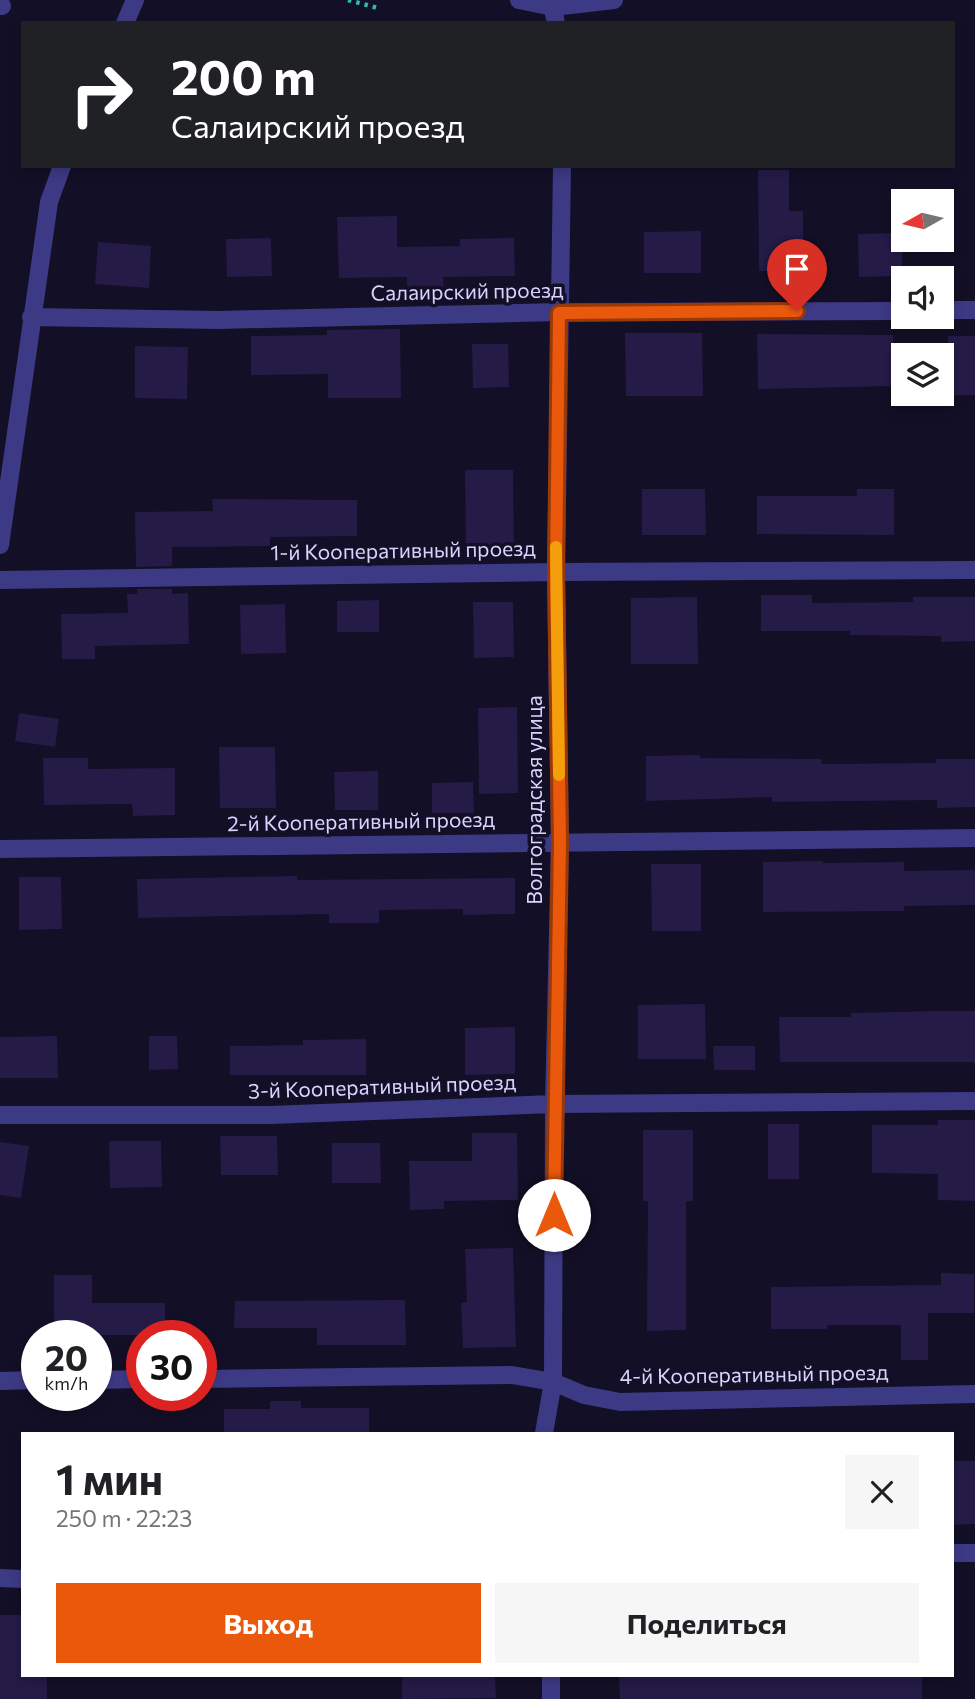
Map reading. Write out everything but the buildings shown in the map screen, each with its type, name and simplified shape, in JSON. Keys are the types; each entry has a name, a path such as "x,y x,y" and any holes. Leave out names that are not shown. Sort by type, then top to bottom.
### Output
{"street":[{"path":"126,21 135,0"},
{"path":"519,0 554,10 614,0"},
{"path":"0,545 49,202 61,168"},
{"name":"Волгоградская улица","path":"544,1432 553,1382 554,1104 560,842 556,572 562,168"},
{"path":"954,310 975,310"},
{"name":"Салаирский проезд","path":"31,317 218,320 559,313 891,311"},
{"name":"1-й Кооперативный проезд","path":"0,580 556,572 975,570"},
{"name":"2-й Кооперативный проезд","path":"0,849 975,838"},
{"name":"3-й Кооперативный проезд","path":"0,1115 270,1115 554,1104 975,1101"},
{"name":"4-й Кооперативный проезд","path":"217,1379 512,1375 553,1382 584,1395 620,1402 975,1394"},
{"path":"0,1381 21,1380"},
{"path":"954,1553 975,1553"},
{"path":"0,1578 21,1579"},
{"path":"551,1677 551,1699"}],"path":[{"path":"348,0 379,8"}],"slow traffic":[{"path":"556,547 559,775"}],"route":[{"path":"554,1215 560,842 556,572 559,313 797,311"}]}
